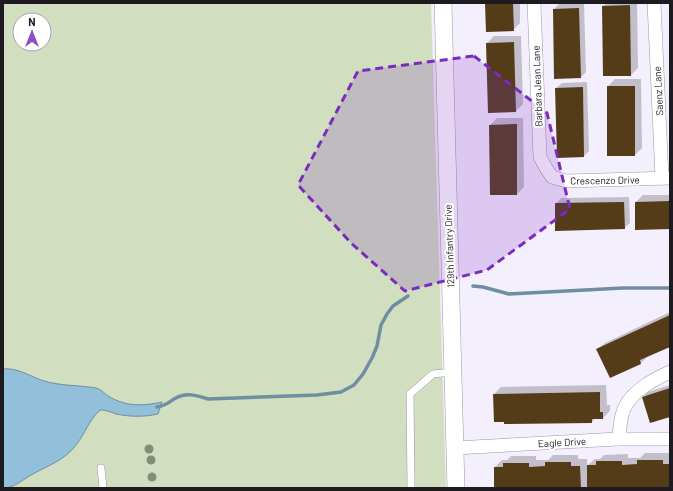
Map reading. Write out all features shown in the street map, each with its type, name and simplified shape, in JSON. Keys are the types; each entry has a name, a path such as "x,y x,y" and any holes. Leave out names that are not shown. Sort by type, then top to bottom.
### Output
{"street":[{"name":"129th Infantry Drive","path":"443,3 456,488"},
{"name":"Barbara Jean Lane","path":"534,3 539,144 540,157 546,168"},
{"name":"Saenz Lane","path":"654,3 666,178"},
{"name":"Crescenzo Drive","path":"546,168 552,177 566,181 666,178"},
{"path":"618,439 622,413 630,398 652,380 670,372"},
{"name":"Eagle Drive","path":"455,448 618,439 670,439"}],"lane":[{"path":"411,488 410,394 433,374 453,372"},
{"path":"101,468 103,488"}],"highlighted area":[{"path":"474,56 547,113 570,209 487,270 405,291 351,243 298,185 358,71"}],"green space":[{"path":"3,3 431,3 446,488 3,488"}],"water":[{"path":"3,369 13,369 50,383 96,388 115,400 128,404 141,405 162,402 158,414 148,416 127,416 100,410 93,418 79,441 67,455 15,485 3,488"}],"building":[{"path":"485,3 513,3 514,31 486,32"},
{"path":"630,5 631,76 603,76 602,6"},
{"path":"579,8 581,78 554,79 553,9"},
{"path":"514,42 516,112 488,113 486,43"},
{"path":"607,86 635,86 635,156 607,156"},
{"path":"583,87 584,157 557,158 555,88"},
{"path":"517,124 517,195 490,195 489,125"},
{"path":"670,201 670,229 635,230 635,202"},
{"path":"624,202 625,229 555,231 555,203"},
{"path":"670,315 670,347 640,360 641,364 610,378 596,349"},
{"path":"670,388 670,417 650,423 642,397"},
{"path":"600,392 600,412 603,412 603,419 592,419 592,423 504,424 504,422 494,422 493,394"},
{"path":"637,460 663,460 663,464 670,464 670,488 587,488 587,465 596,465 596,461 622,461 622,465 637,464"},
{"path":"545,462 571,462 571,466 580,466 581,488 494,488 494,467 503,467 503,463 529,463 529,467 545,466"}],"waterway":[{"path":"473,286 509,294 623,288 670,288"},
{"path":"157,407 183,395 195,395 208,399 317,395 341,392 354,385 363,374 377,346 381,325 387,314 393,306 408,296"}]}
